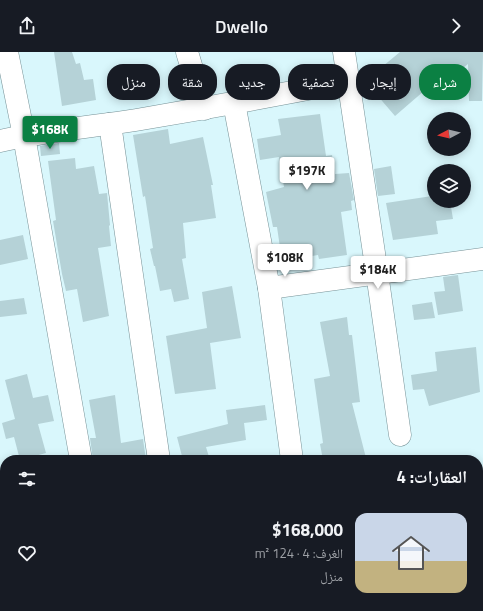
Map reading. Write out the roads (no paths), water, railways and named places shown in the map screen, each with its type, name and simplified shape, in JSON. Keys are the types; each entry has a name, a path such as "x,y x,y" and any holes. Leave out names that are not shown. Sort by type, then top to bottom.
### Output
{"street":[{"path":"8,52 79,455"},
{"path":"187,52 204,109"},
{"path":"344,52 400,435"},
{"path":"0,141 24,136 204,109 349,82"},
{"path":"234,103 269,288 291,455"},
{"path":"110,124 158,455"},
{"path":"269,288 483,259"}]}
